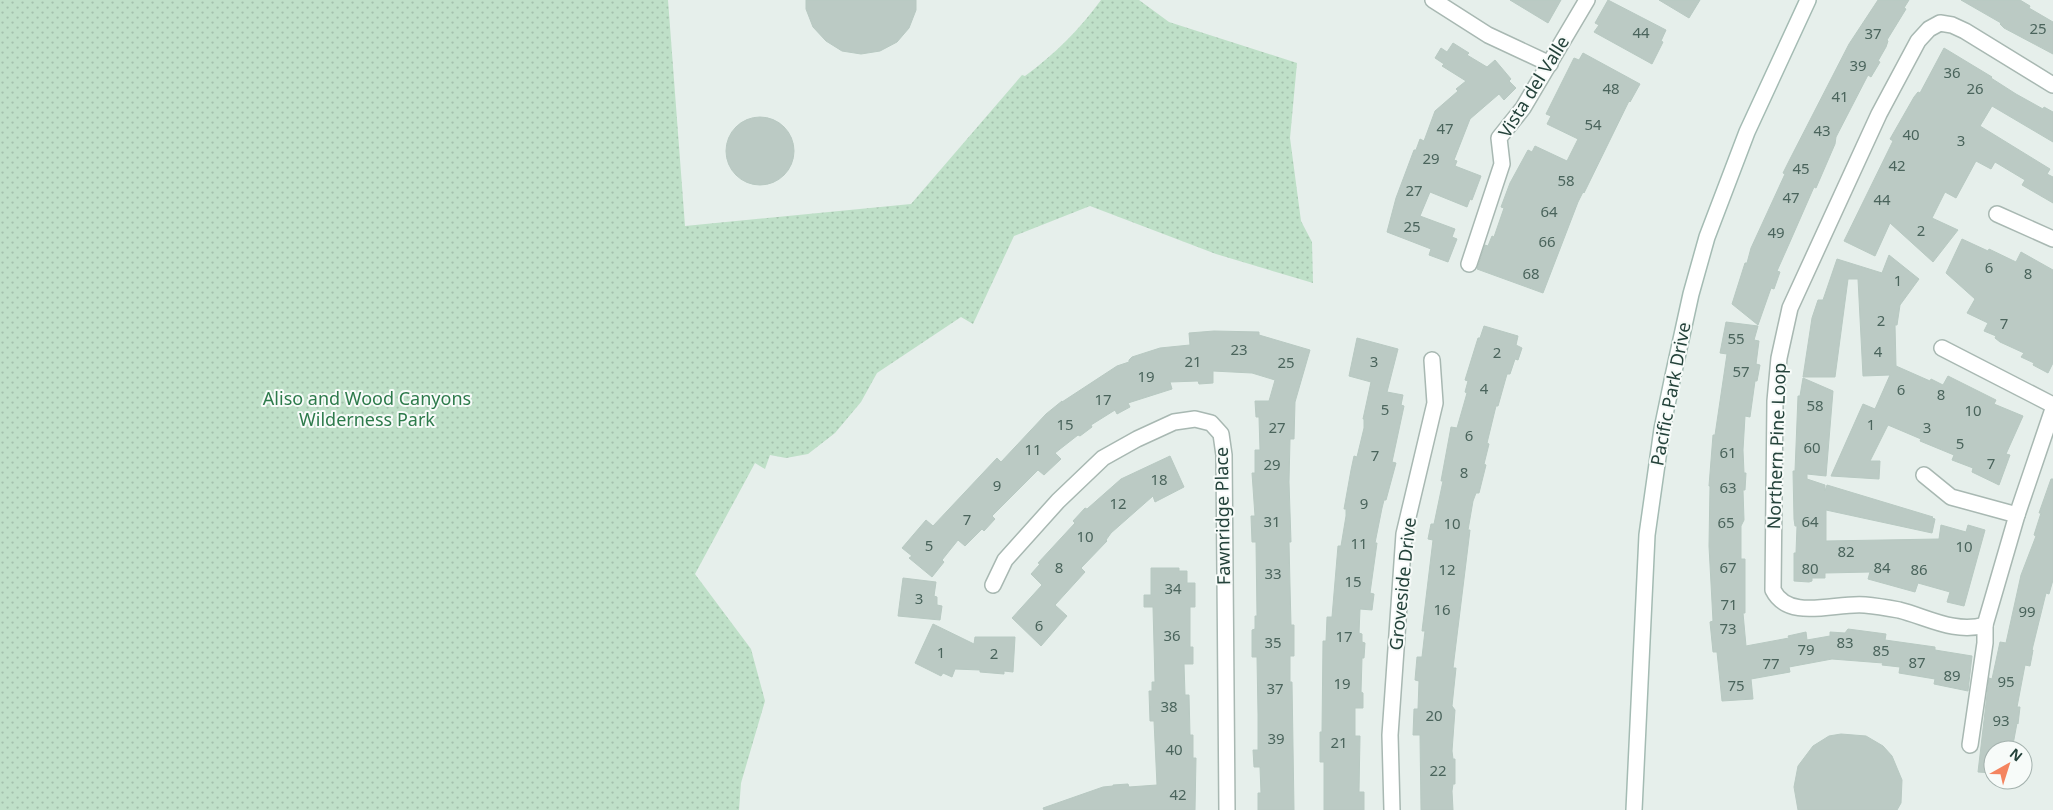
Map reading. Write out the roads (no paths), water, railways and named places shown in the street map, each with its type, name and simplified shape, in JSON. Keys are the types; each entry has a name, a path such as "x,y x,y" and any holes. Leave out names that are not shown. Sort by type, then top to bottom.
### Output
{"street":[{"path":"1433,0 1488,35 1550,64"},
{"name":"Vista del Valle","path":"1469,264 1502,164 1499,138 1522,108 1587,0"},
{"name":"Pacific Park Drive","path":"1634,810 1647,534 1662,429 1673,376 1691,294 1707,237 1747,132 1808,0"},
{"name":"Northern Pine Loop","path":"1984,625 1973,629 1952,627 1899,610 1863,605 1798,609 1778,599 1773,590 1775,401 1780,358 1790,308 1828,223 1879,114 1918,41 1929,29 1940,23 1952,25 2053,85"},
{"path":"1997,214 2053,239"},
{"path":"1942,348 2053,405"},
{"name":"Groveside Drive","path":"1392,810 1390,734 1404,534 1435,403 1432,360"},
{"path":"1970,745 1985,643 1984,625 2017,515 2053,409"},
{"name":"Fawnridge Place","path":"993,585 1005,560 1058,501 1104,458 1137,439 1174,422 1195,419 1211,423 1221,434 1224,454 1227,810"},
{"path":"1924,476 1951,497 2017,515"}],"park label":[{"name":"Aliso and Wood Canyons Wilderness Park","path":"367,409"}]}
